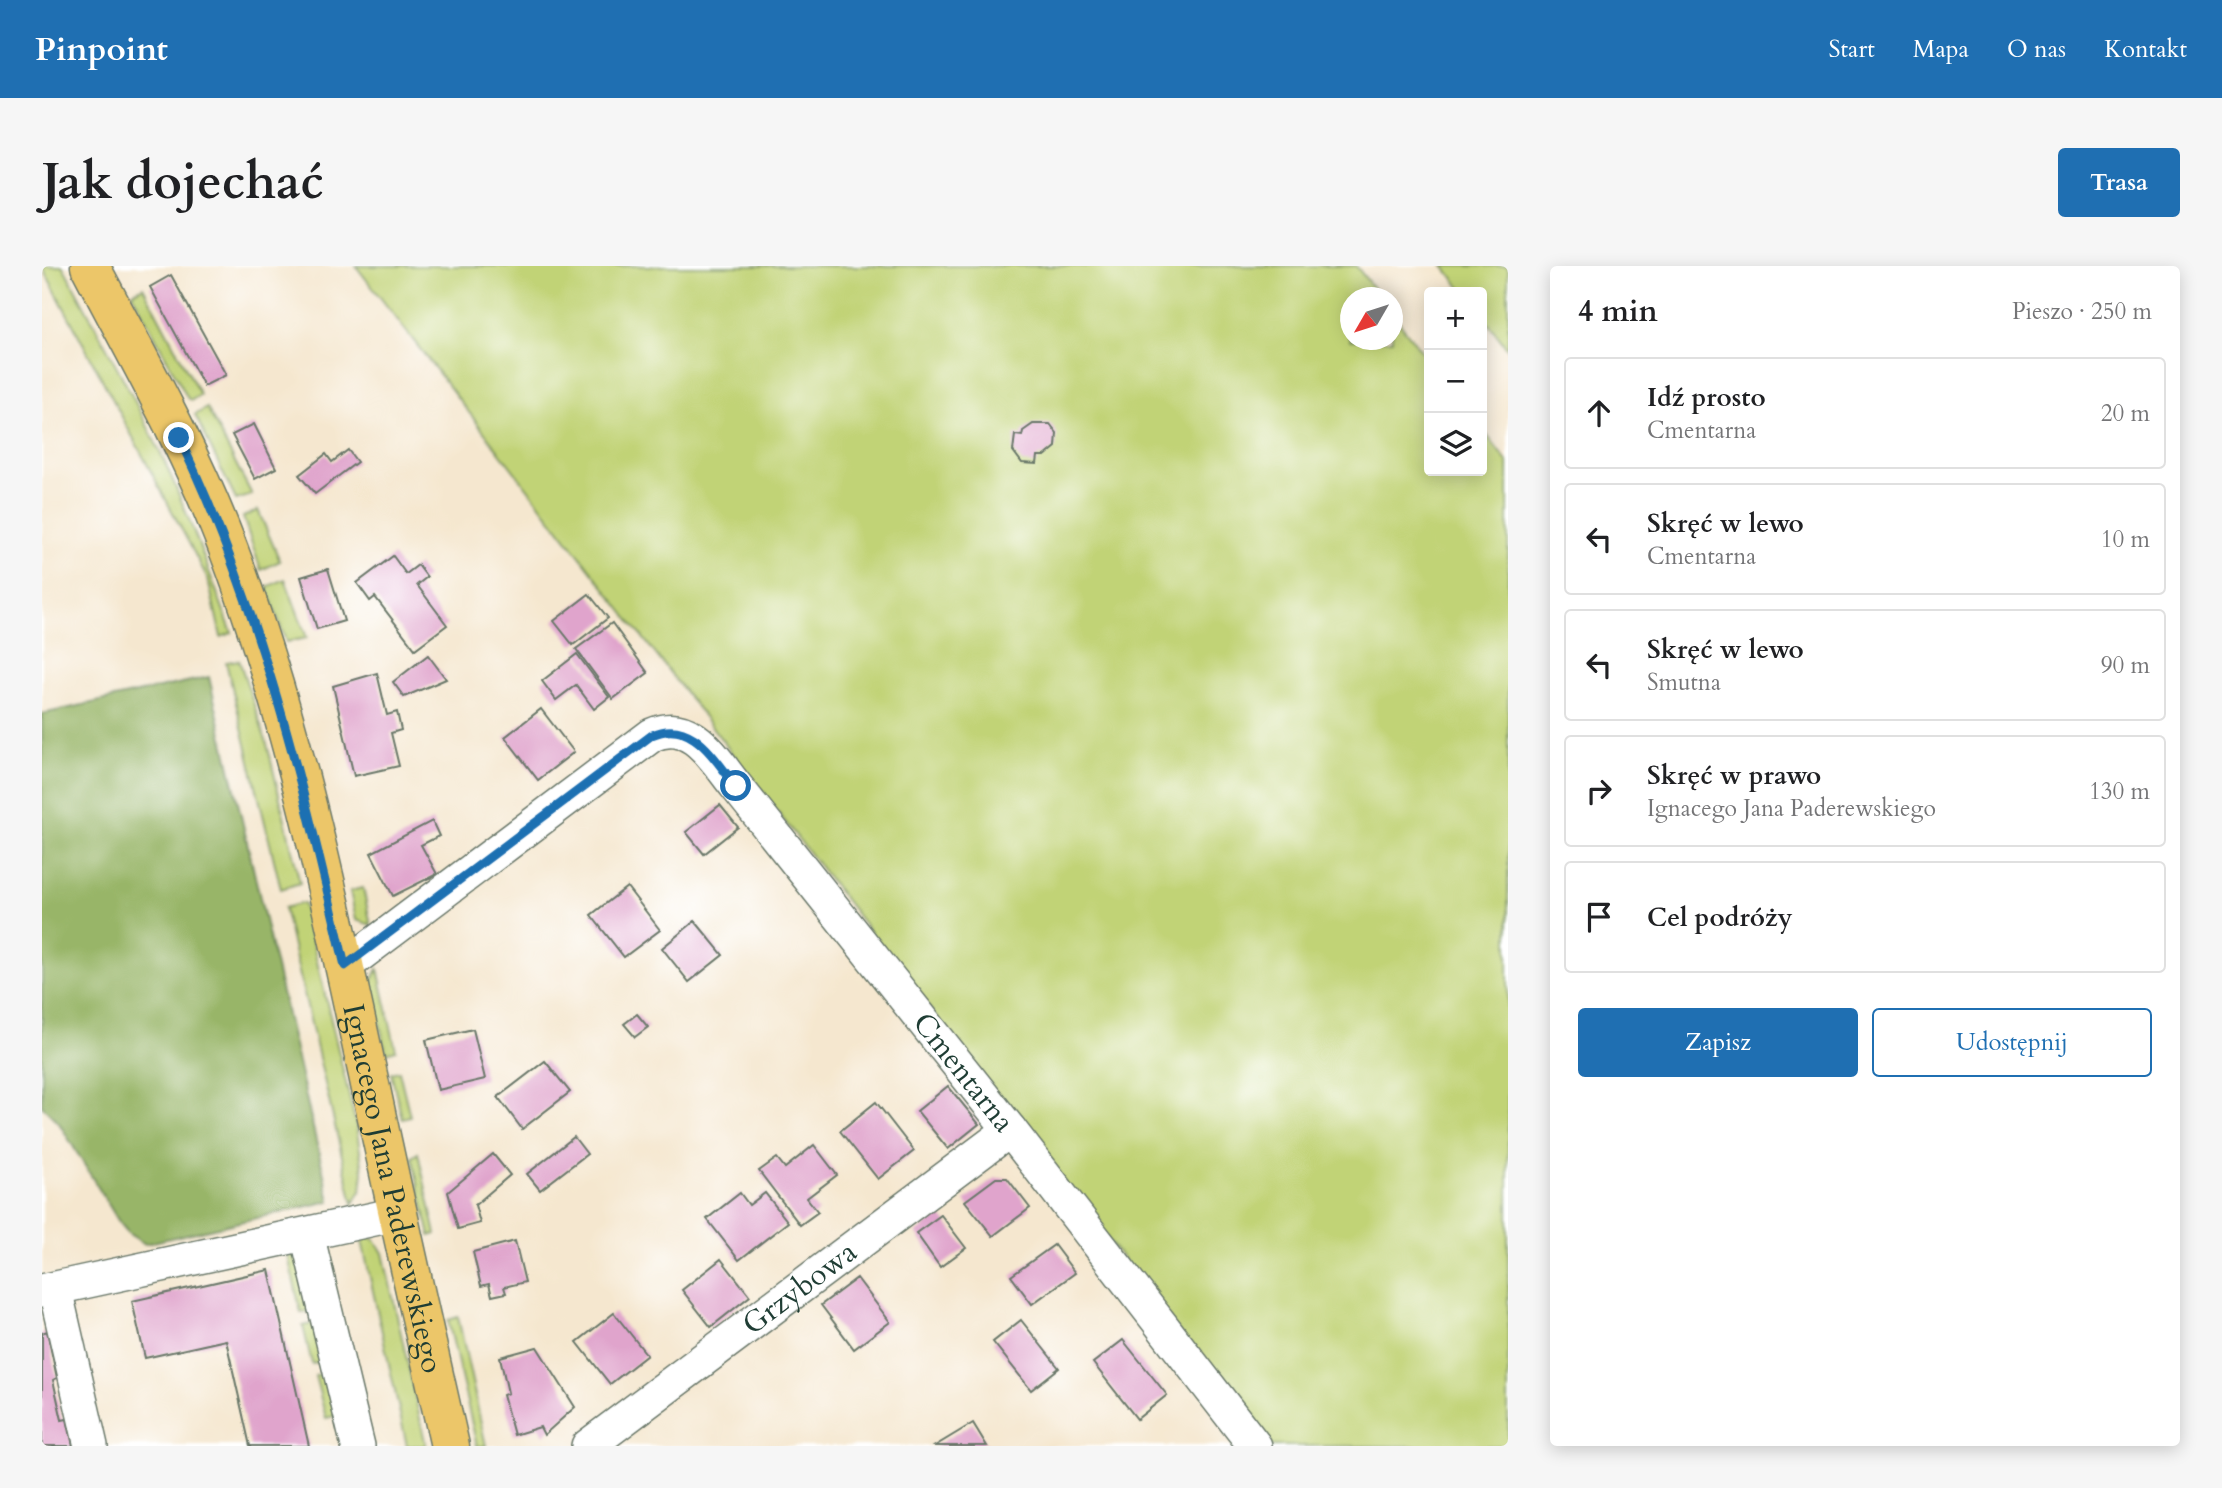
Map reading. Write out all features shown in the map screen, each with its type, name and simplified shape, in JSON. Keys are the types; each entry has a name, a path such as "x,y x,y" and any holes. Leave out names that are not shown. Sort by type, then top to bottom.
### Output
{"main road":[{"name":"Ignacego Jana Paderewskiego","path":"90,266 207,495 260,642 286,729 345,966 397,1214 450,1446"}],"street":[{"name":"Cmentarna","path":"345,966 652,735 663,730 690,735 704,747 1010,1130 1255,1446"},
{"name":"Grzybowa","path":"588,1446 1010,1130"},
{"path":"91,1446 49,1290 397,1214"},
{"path":"307,1234 358,1446"}],"green space":[{"path":"42,266 63,266 129,390 175,486 232,633 221,637 208,579"},
{"path":"356,266 1356,266 1372,287 1340,287 1340,350 1403,350 1403,327 1424,354 1424,476 1487,476 1487,436 1508,463 1508,1446 1267,1446"},
{"path":"1444,266 1508,266 1508,349 1487,322 1487,287 1460,287"},
{"path":"143,287 200,395 192,400 188,399 132,293"},
{"path":"207,408 252,495 236,500 195,415"},
{"path":"258,510 280,561 261,570 243,517"},
{"path":"285,579 307,638 286,642 267,587"},
{"path":"239,660 267,744 300,883 281,889 226,662"},
{"path":"209,677 330,1201 145,1244 129,1234 119,1222 59,1123 42,1106 42,714"},
{"path":"363,888 371,925 356,920 350,891"},
{"path":"303,903 356,1125 363,1171 361,1191 353,1203 284,908"},
{"path":"378,969 396,1050 386,1053 371,983"},
{"path":"399,1071 410,1116 402,1118 391,1073"},
{"path":"418,1153 436,1234 430,1236 412,1157"},
{"path":"360,1232 375,1240 383,1253 426,1446 407,1446"},
{"path":"295,1251 313,1310 301,1313 287,1252"},
{"path":"458,1317 486,1446 477,1446 448,1320"},
{"path":"316,1323 325,1361 312,1364 303,1326"},
{"path":"329,1373 339,1415 326,1418 315,1376"}],"building":[{"path":"171,275 226,375 204,386 150,287"},
{"path":"254,424 276,468 255,479 232,435"},
{"path":"1033,424 1050,424 1057,433 1056,447 1045,456 1038,456 1037,464 1022,463 1013,451 1015,435 1022,436 1023,431"},
{"path":"348,450 357,462 315,494 299,475 326,454 332,462"},
{"path":"393,556 406,574 418,565 427,577 417,585 447,625 415,649 375,597 370,601 357,583"},
{"path":"328,569 344,621 317,629 301,577"},
{"path":"589,594 608,618 573,645 554,621"},
{"path":"612,623 648,673 613,699 576,649"},
{"path":"577,654 609,697 594,709 576,685 556,700 542,681"},
{"path":"428,655 446,679 404,697 393,682"},
{"path":"377,673 387,715 397,712 401,730 391,733 399,766 354,776 333,686"},
{"path":"541,709 574,752 538,780 505,737"},
{"path":"720,805 738,827 704,854 686,832"},
{"path":"432,821 439,836 421,845 437,874 393,896 371,853"},
{"path":"627,887 660,930 624,957 591,915"},
{"path":"695,921 723,955 689,982 662,948"},
{"path":"637,1014 648,1027 635,1037 624,1024"},
{"path":"473,1029 485,1079 438,1090 426,1040"},
{"path":"545,1061 570,1092 522,1129 498,1097"},
{"path":"948,1086 979,1124 948,1149 917,1111"},
{"path":"876,1102 914,1151 878,1179 840,1131"},
{"path":"574,1137 587,1154 540,1190 527,1174"},
{"path":"814,1145 837,1175 807,1198 818,1212 800,1225 759,1171 777,1158 785,1168"},
{"path":"493,1154 510,1175 475,1205 480,1223 458,1229 448,1192"},
{"path":"996,1178 1007,1178 1030,1208 993,1236 965,1201"},
{"path":"740,1193 749,1205 765,1193 788,1222 739,1260 707,1219"},
{"path":"941,1215 966,1248 940,1267 916,1233"},
{"path":"515,1241 525,1282 504,1287 506,1293 492,1296 489,1284 481,1286 473,1252"},
{"path":"1054,1245 1075,1273 1032,1304 1011,1276"},
{"path":"721,1259 750,1296 711,1327 682,1290"},
{"path":"269,1270 309,1446 250,1446 226,1340 145,1358 132,1301"},
{"path":"857,1278 890,1322 854,1349 821,1305"},
{"path":"614,1313 647,1355 610,1384 577,1342"},
{"path":"1021,1320 1059,1368 1031,1390 993,1342"},
{"path":"47,1331 57,1378 53,1380 62,1420 67,1419 73,1446 42,1446 42,1333"},
{"path":"1123,1340 1167,1395 1137,1419 1093,1363"},
{"path":"537,1347 575,1407 544,1435 540,1427 514,1435 503,1395 508,1393 500,1357"},
{"path":"973,1423 987,1446 935,1446"}],"route":[{"path":"179,438 207,495 260,642 286,729 345,966 652,735 663,730 690,735 704,747 736,786"}]}
